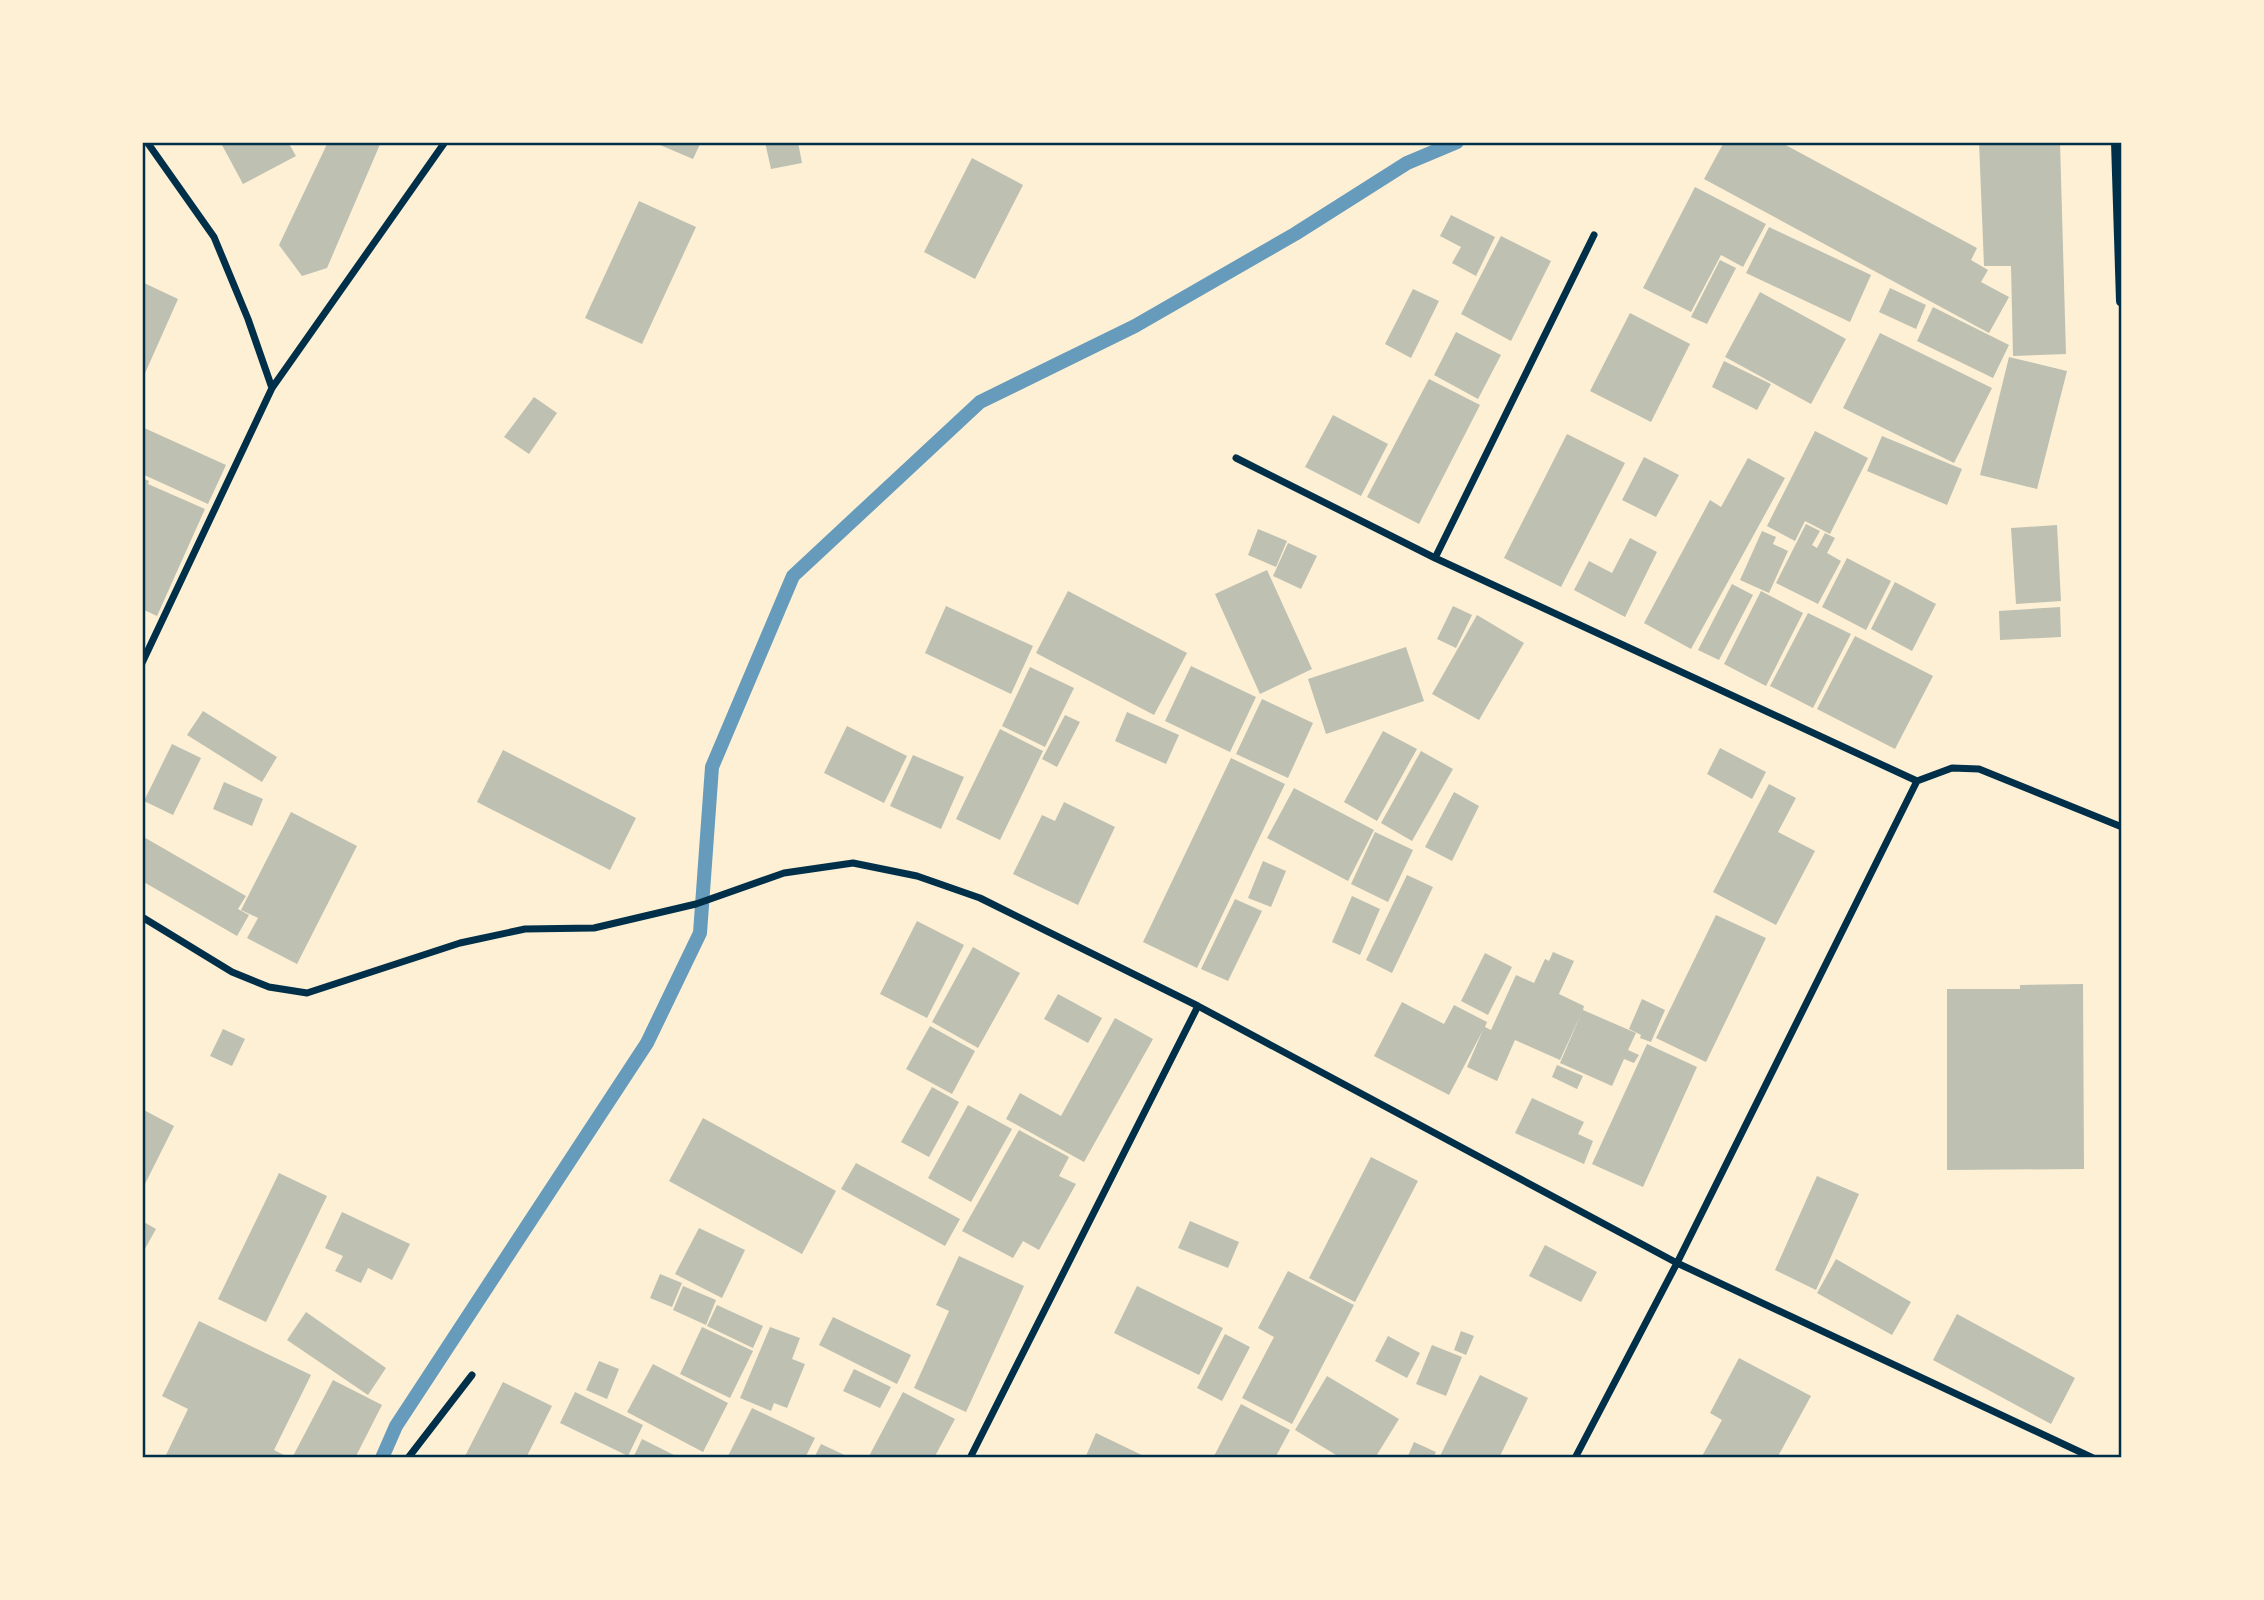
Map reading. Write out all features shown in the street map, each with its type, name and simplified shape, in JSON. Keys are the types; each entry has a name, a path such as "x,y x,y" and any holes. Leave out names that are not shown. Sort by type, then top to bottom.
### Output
{"street":[{"path":"147,142 214,237 248,319 272,388"},
{"path":"142,663 272,388 446,142"},
{"path":"2117,142 2122,301"},
{"path":"1434,558 1594,235"},
{"path":"1236,458 1434,558 1917,781"},
{"path":"1575,1458 1677,1263 1917,781 1952,768 1979,769 2122,827"},
{"path":"142,917 232,972 269,987 307,993 460,943 525,929 594,928 696,904 784,873 853,863 917,876 980,898 1198,1006 1677,1263 2093,1458"},
{"path":"970,1458 1198,1006"},
{"path":"408,1458 472,1375"}],"building":[{"path":"228,142 288,142 296,156 243,184 222,145"},
{"path":"328,142 381,142 327,268 302,276 279,245"},
{"path":"653,142 701,142 693,159"},
{"path":"765,142 798,142 802,163 771,169"},
{"path":"1724,142 1780,142 1977,248 1971,260 1988,270 1981,282 2009,297 1989,333 1704,179"},
{"path":"1979,142 2060,142 2066,354 2013,356 2011,266 1984,266"},
{"path":"972,158 1023,185 975,279 924,252"},
{"path":"1695,187 1766,224 1743,267 1721,255 1691,312 1643,288"},
{"path":"639,201 696,227 642,344 585,318"},
{"path":"1451,215 1495,237 1476,276 1452,263 1461,247 1440,236"},
{"path":"1769,227 1871,275 1850,322 1746,273"},
{"path":"1501,236 1551,261 1511,341 1461,314"},
{"path":"1720,260 1736,268 1707,324 1691,317"},
{"path":"142,282 178,299 142,380"},
{"path":"1890,288 1926,305 1916,329 1879,312"},
{"path":"1413,289 1439,301 1411,358 1385,344"},
{"path":"1760,292 1846,339 1811,404 1725,357"},
{"path":"1933,307 2009,345 1993,378 1917,341"},
{"path":"1630,313 1690,344 1651,422 1590,391"},
{"path":"1456,332 1501,355 1478,399 1434,375"},
{"path":"1880,333 1992,388 1954,463 1843,408"},
{"path":"2009,357 2067,371 2037,489 1980,475"},
{"path":"1724,361 1771,384 1757,410 1712,387"},
{"path":"1429,379 1480,405 1419,524 1367,497"},
{"path":"534,397 557,413 529,454 504,437"},
{"path":"1333,415 1388,444 1361,496 1305,467"},
{"path":"142,427 226,465 208,504 142,474"},
{"path":"1815,431 1868,458 1830,534 1805,521 1795,541 1767,526"},
{"path":"1567,434 1625,463 1561,587 1504,558"},
{"path":"1882,436 1962,469 1947,505 1867,471"},
{"path":"1644,457 1679,475 1656,517 1622,500"},
{"path":"1748,458 1785,478 1691,649 1644,623 1710,500 1721,507"},
{"path":"142,478 149,481 148,484 205,509 157,616 142,609"},
{"path":"1806,524 1820,531 1812,545 1817,548 1825,533 1835,538 1827,553 1841,561 1818,604 1776,583"},
{"path":"2057,525 2061,601 2016,604 2011,528"},
{"path":"1258,529 1287,541 1276,567 1248,555"},
{"path":"1762,531 1776,537 1773,544 1788,551 1769,593 1740,580"},
{"path":"1630,538 1657,552 1625,617 1574,590 1589,561 1612,573"},
{"path":"1288,543 1317,556 1301,589 1273,576"},
{"path":"1847,558 1891,581 1866,630 1822,607"},
{"path":"1267,570 1312,669 1260,694 1215,594"},
{"path":"1895,582 1936,604 1912,651 1871,629"},
{"path":"1732,584 1753,595 1719,660 1698,650"},
{"path":"1068,591 1187,653 1154,715 1036,653"},
{"path":"1761,591 1803,613 1766,686 1724,664"},
{"path":"946,606 1033,646 1011,694 925,653"},
{"path":"1453,606 1472,615 1456,648 1437,639"},
{"path":"2060,607 2061,637 2000,640 1999,611"},
{"path":"1808,613 1851,634 1813,708 1770,686"},
{"path":"1477,615 1524,643 1479,720 1432,694"},
{"path":"1855,636 1933,676 1895,749 1817,709"},
{"path":"1406,647 1424,701 1326,734 1308,679"},
{"path":"1191,666 1256,697 1230,752 1165,721"},
{"path":"1030,667 1074,688 1045,747 1002,726"},
{"path":"1262,699 1313,723 1288,778 1236,754"},
{"path":"203,711 277,757 262,782 187,735"},
{"path":"1127,712 1179,735 1166,764 1115,741"},
{"path":"1065,715 1080,722 1057,767 1042,759"},
{"path":"847,726 907,756 884,803 824,773"},
{"path":"1000,729 1043,751 1000,840 956,819"},
{"path":"1383,731 1417,749 1377,821 1344,802"},
{"path":"172,744 201,758 173,815 144,801"},
{"path":"1720,748 1766,772 1752,799 1707,774"},
{"path":"503,750 636,818 610,870 477,802"},
{"path":"1421,751 1453,769 1412,841 1381,823"},
{"path":"913,755 964,777 941,829 890,806"},
{"path":"1231,758 1285,784 1197,968 1143,942"},
{"path":"224,782 263,799 252,826 213,809"},
{"path":"1769,784 1796,798 1778,832 1815,851 1776,925 1713,892"},
{"path":"1294,788 1374,830 1348,881 1267,838"},
{"path":"1454,792 1479,806 1452,861 1425,847"},
{"path":"1064,802 1115,827 1078,905 1013,874 1042,815 1055,821"},
{"path":"291,812 357,846 297,964 247,938 258,918 241,910"},
{"path":"1375,832 1413,850 1388,902 1351,884"},
{"path":"142,836 246,896 238,909 249,915 237,936 142,881"},
{"path":"1263,861 1286,871 1271,907 1248,898"},
{"path":"1407,875 1433,887 1392,973 1366,960"},
{"path":"1352,896 1380,909 1360,955 1332,942"},
{"path":"1235,899 1262,911 1228,981 1201,969"},
{"path":"1716,915 1766,938 1706,1062 1656,1038"},
{"path":"917,921 964,945 927,1018 880,994"},
{"path":"973,947 1020,973 978,1048 932,1022"},
{"path":"1553,952 1574,961 1559,994 1584,1006 1583,1010 1636,1033 1628,1050 1639,1055 1634,1063 1624,1059 1612,1086 1560,1063 1581,1014 1560,1060 1515,1040 1497,1081 1467,1067 1483,1030 1449,1095 1374,1056 1402,1002 1444,1024 1454,1005 1487,1022 1485,1027 1491,1030 1516,975 1534,983 1545,959 1549,961"},
{"path":"1485,953 1512,967 1488,1015 1461,1001"},
{"path":"2083,984 2084,1169 1947,1170 1947,989 2020,989 2020,985"},
{"path":"1058,994 1102,1018 1088,1043 1044,1019"},
{"path":"1642,999 1665,1010 1651,1042 1640,1038 1641,1035 1629,1029"},
{"path":"1115,1018 1153,1039 1084,1162 1006,1119 1020,1093 1061,1116"},
{"path":"930,1026 975,1051 952,1094 906,1069"},
{"path":"223,1029 245,1039 232,1066 210,1056"},
{"path":"1647,1044 1697,1067 1643,1187 1592,1164"},
{"path":"1557,1065 1583,1076 1577,1089 1552,1077"},
{"path":"932,1087 959,1102 929,1157 901,1142"},
{"path":"1532,1098 1584,1122 1578,1134 1593,1141 1584,1164 1515,1133"},
{"path":"968,1105 1012,1129 971,1202 928,1178"},
{"path":"142,1109 174,1126 142,1190"},
{"path":"703,1118 836,1191 802,1254 669,1181"},
{"path":"1019,1130 1069,1157 1059,1176 1076,1184 1039,1250 1023,1241 1013,1258 962,1231"},
{"path":"1371,1157 1418,1181 1355,1302 1309,1278"},
{"path":"856,1163 960,1219 945,1246 841,1189"},
{"path":"279,1173 327,1196 266,1322 218,1299"},
{"path":"1817,1176 1859,1194 1816,1290 1775,1270"},
{"path":"342,1212 410,1244 392,1280 368,1268 361,1283 335,1271 343,1256 325,1248"},
{"path":"142,1221 156,1229 142,1254"},
{"path":"1190,1221 1239,1242 1228,1268 1178,1248"},
{"path":"699,1228 745,1250 722,1298 675,1274"},
{"path":"1545,1245 1597,1272 1581,1302 1529,1276"},
{"path":"959,1256 1024,1286 966,1412 914,1388 949,1311 936,1305"},
{"path":"1836,1259 1911,1302 1892,1335 1817,1293"},
{"path":"1288,1271 1354,1305 1292,1424 1242,1398 1274,1337 1258,1328"},
{"path":"660,1274 682,1283 672,1307 650,1298"},
{"path":"683,1286 716,1300 706,1325 673,1310"},
{"path":"1137,1286 1223,1328 1199,1375 1114,1333"},
{"path":"717,1305 763,1326 753,1348 707,1326"},
{"path":"306,1312 386,1368 368,1395 287,1340"},
{"path":"1957,1314 2075,1378 2051,1424 1933,1360"},
{"path":"833,1317 911,1355 897,1384 819,1345"},
{"path":"199,1321 311,1375 274,1450 284,1455 283,1458 173,1458 166,1455 188,1409 162,1396"},
{"path":"702,1327 753,1351 730,1398 680,1374"},
{"path":"770,1327 800,1338 792,1359 805,1364 787,1408 774,1403 771,1411 740,1398"},
{"path":"1461,1331 1474,1336 1466,1355 1454,1350"},
{"path":"1225,1334 1250,1347 1222,1401 1197,1388"},
{"path":"1388,1336 1420,1353 1407,1378 1375,1361"},
{"path":"1432,1345 1462,1357 1446,1396 1416,1384"},
{"path":"1739,1358 1811,1396 1777,1458 1701,1458 1722,1420 1710,1413"},
{"path":"599,1361 619,1369 607,1399 586,1390"},
{"path":"653,1364 728,1403 703,1452 627,1412"},
{"path":"854,1369 891,1387 880,1408 843,1391"},
{"path":"1480,1375 1528,1398 1499,1458 1439,1458"},
{"path":"1327,1376 1399,1419 1375,1458 1341,1458 1295,1430"},
{"path":"333,1380 382,1405 355,1458 292,1458"},
{"path":"503,1382 552,1406 526,1458 464,1458"},
{"path":"575,1392 643,1425 628,1456 560,1423"},
{"path":"903,1392 955,1419 934,1458 868,1458"},
{"path":"1241,1404 1290,1430 1275,1458 1213,1458"},
{"path":"752,1408 815,1438 805,1458 727,1458"},
{"path":"1096,1433 1148,1458 1085,1458"},
{"path":"642,1439 680,1458 633,1458"},
{"path":"1414,1442 1436,1452 1433,1458 1407,1458"},
{"path":"821,1444 851,1458 814,1458"}],"waterway":[{"path":"382,1458 396,1426 647,1043 700,933 712,767 793,576 980,402 1135,326 1295,234 1407,163 1457,142"}]}
